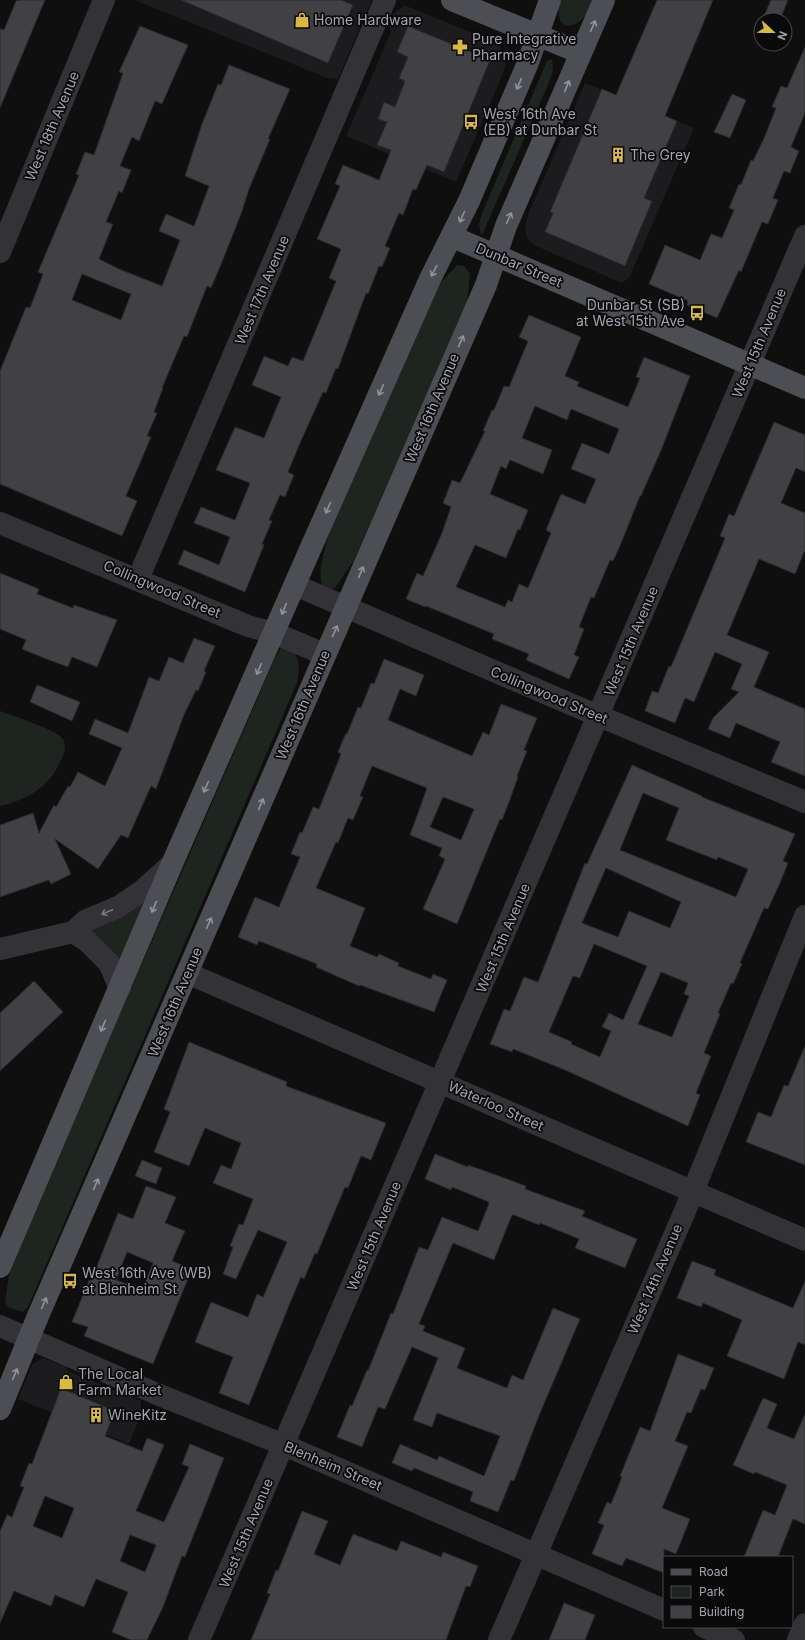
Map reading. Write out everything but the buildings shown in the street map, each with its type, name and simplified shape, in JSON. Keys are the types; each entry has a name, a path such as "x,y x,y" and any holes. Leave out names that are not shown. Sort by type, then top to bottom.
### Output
{"main road":[{"path":"452,0 581,53"},
{"path":"0,1267 172,864 430,279 453,237 527,65 550,0"},
{"name":"West 16th Avenue","path":"0,1409 324,654 483,292 506,226 604,0"},
{"name":"Dunbar Street","path":"453,237 496,254 805,388"}],"street":[{"name":"West 18th Avenue","path":"0,252 104,0"},
{"name":"West 17th Avenue","path":"138,579 385,0"},
{"name":"West 15th Avenue","path":"199,1640 805,236"},
{"name":"Collingwood Street","path":"0,523 252,627 274,633 324,654"},
{"name":"Collingwood Street","path":"295,585 598,716 805,802"},
{"path":"0,949 73,932 85,921 124,903 143,890 172,864"},
{"name":"West 14th Avenue","path":"499,1640 692,1192 805,916"},
{"path":"73,932 87,941 109,963 120,988"},
{"name":"Waterloo Street","path":"187,973 805,1240"},
{"name":"Blenheim Street","path":"0,1326 157,1394 284,1445 663,1610"},
{"path":"798,1640 805,1624"},
{"path":"706,1628 734,1640"}],"shaded area":[{"path":"135,0 370,0 370,4 338,79 327,78"},
{"path":"404,6 497,43 504,54 506,61 504,71 456,182 346,136 391,32 389,24 393,14"},
{"name":"The Grey","path":"585,83 694,128 630,276 622,283 536,246 528,240 525,230 527,217"},
{"path":"42,1358 65,1366 68,1371 141,1401 141,1415 129,1444 18,1399 32,1365"}],"green space":[{"path":"561,0 596,0 582,20 569,26 562,23 560,19 559,5"},
{"path":"551,59 553,67 550,80 482,235 479,224 482,213 547,61"},
{"path":"457,265 464,266 470,274 467,303 353,562 335,588 331,589 322,585 321,579 321,565 330,531 438,285"},
{"path":"291,647 298,660 299,673 297,683 28,1307 23,1312 10,1308 5,1303 9,1274 17,1251 275,658 281,648"},
{"path":"0,711 58,734 64,740 65,748 57,768 45,784 20,800 0,806"},
{"path":"148,897 120,961 86,932"}],"place":[{"name":"Home Hardware","path":"302,20"},
{"name":"Pure Integrative Pharmacy","path":"460,47"},
{"name":"West 16th Ave (EB) at Dunbar St","path":"471,122"},
{"name":"The Grey","path":"618,155"},
{"name":"Dunbar St (SB) at West 15th Ave","path":"697,313"},
{"name":"West 16th Ave (WB) at Blenheim St","path":"70,1281"},
{"name":"The Local Farm Market","path":"66,1382"},
{"name":"WineKitz","path":"96,1415"}]}
